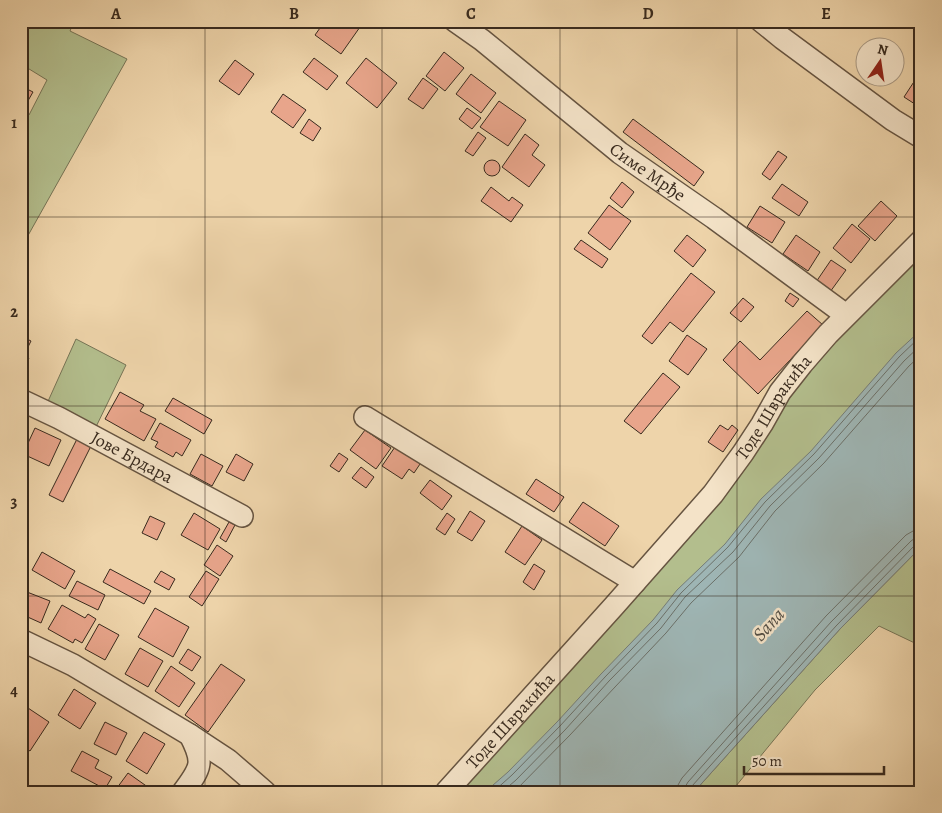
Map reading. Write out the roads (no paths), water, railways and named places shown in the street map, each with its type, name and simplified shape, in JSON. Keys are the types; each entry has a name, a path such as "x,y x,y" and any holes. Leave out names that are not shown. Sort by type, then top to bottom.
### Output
{"street":[{"name":"Симе Мрђе","path":"455,21 482,40 620,153 714,218 846,316"},
{"path":"761,21 885,114 921,137"},
{"name":"Тоде Швракића","path":"446,792 712,494 743,454 780,392 828,334 921,241"},
{"name":"Јове Брдара","path":"21,400 59,418 242,516"},
{"path":"365,417 635,582"},
{"path":"21,640 74,665 190,734 228,760 265,792"},
{"path":"183,792 194,778 199,764 198,751 190,734"}],"water":[{"name":"Sana","path":"921,330 921,547 840,629 694,792 485,792 508,772 557,722 653,620 677,590 725,544 761,499 811,451 896,353"}]}
